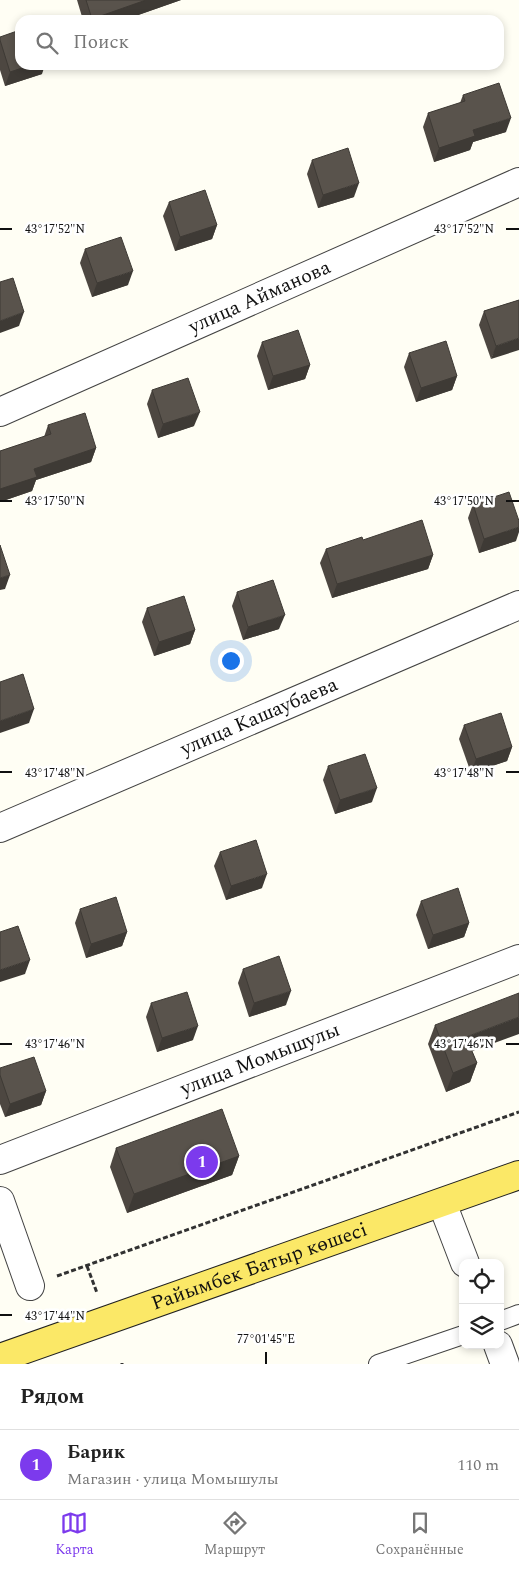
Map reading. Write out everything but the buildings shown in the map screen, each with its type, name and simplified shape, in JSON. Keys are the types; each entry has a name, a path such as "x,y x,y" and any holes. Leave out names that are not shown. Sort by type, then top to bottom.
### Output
{"main road":[{"name":"Райымбек Батыр көшесі","path":"0,1358 519,1175"}],"street":[{"name":"улица Айманова","path":"0,412 519,182"},
{"name":"улица Кашаубаева","path":"0,828 519,605"},
{"name":"улица Момышулы","path":"0,1160 519,959"},
{"path":"0,1201 30,1286"},
{"path":"442,1203 463,1259"},
{"path":"499,1349 505,1364"}],"lane":[{"path":"504,1320 519,1314"},
{"path":"378,1364 459,1335"}],"path":[{"path":"30,1286 519,1112"},
{"path":"87,1266 100,1302"}],"place":[{"name":"Барик","path":"202,1162"}]}
